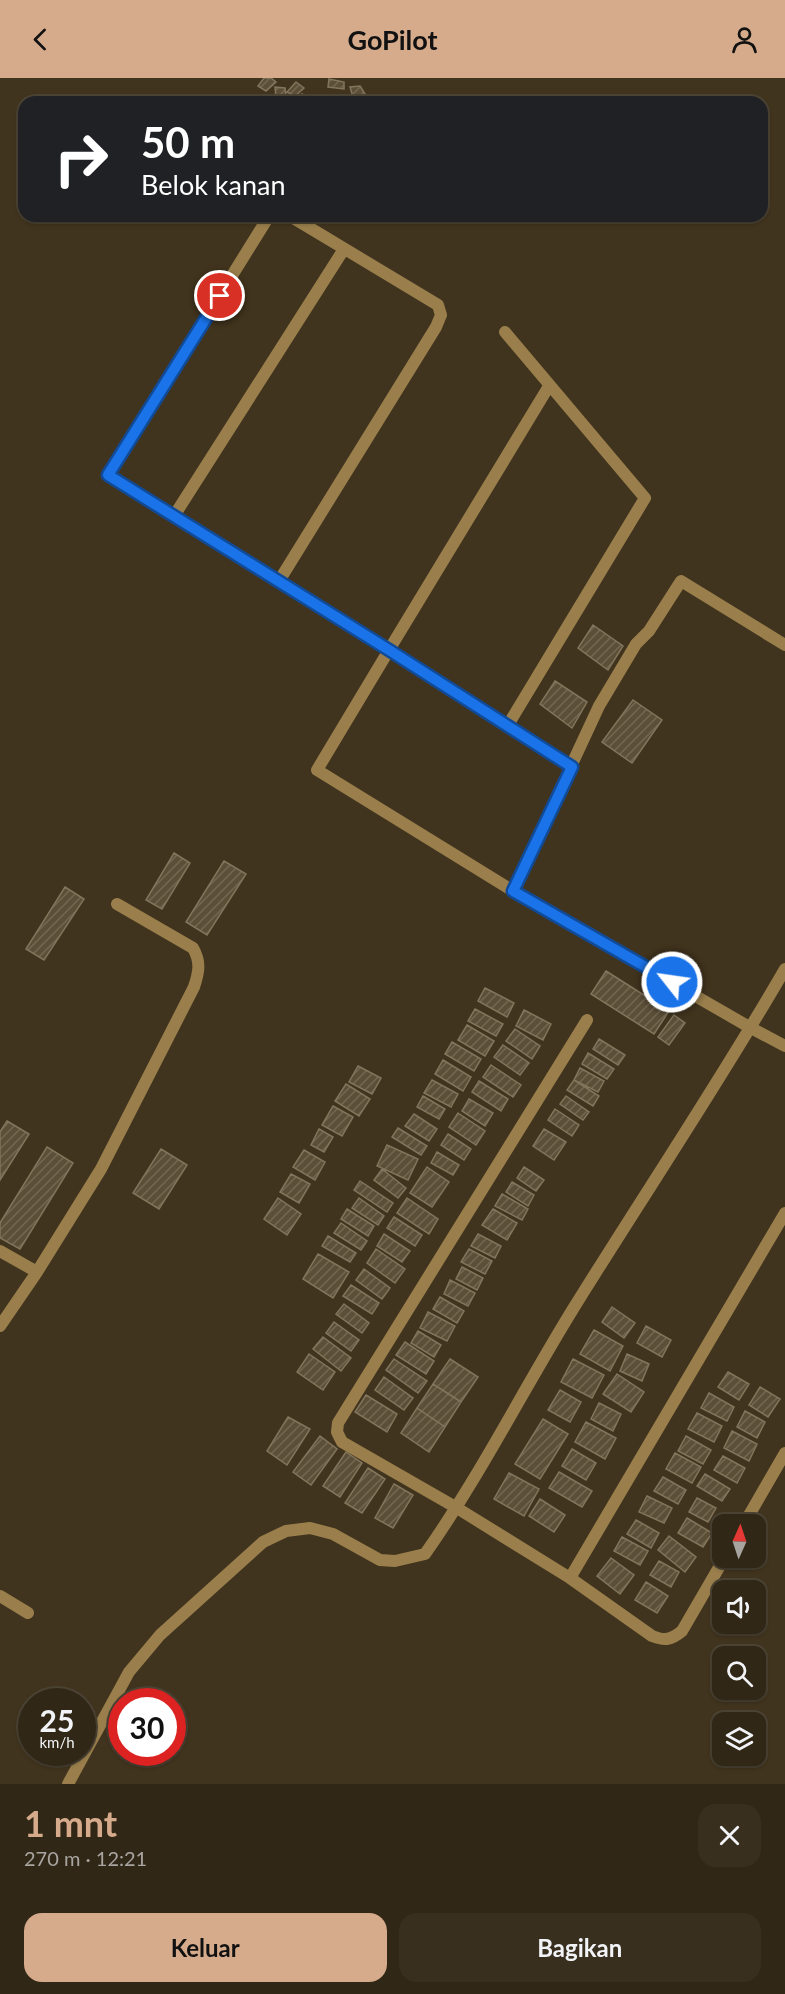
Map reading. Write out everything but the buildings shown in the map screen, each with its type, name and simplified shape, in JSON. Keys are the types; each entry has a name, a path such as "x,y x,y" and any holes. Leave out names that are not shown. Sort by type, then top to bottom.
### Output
{"street":[{"path":"265,222 108,475 572,767"},
{"path":"279,581 436,327 441,315 438,304 300,222"},
{"path":"174,516 345,249"},
{"path":"504,332 645,498 508,725"},
{"path":"549,386 317,770 513,891 785,1046"},
{"path":"513,891 609,689 636,644 649,630 681,581 785,645"},
{"path":"0,1326 38,1272 101,1168 189,997 198,975 200,960 193,948 117,904"},
{"path":"68,1784 129,1672 160,1635 263,1542 286,1531 310,1528 333,1534 380,1560 395,1561 425,1554 457,1508 572,1311 751,1028 785,969"},
{"path":"587,1020 338,1423 337,1432 342,1442 457,1508 570,1578 652,1636 663,1640 672,1639 682,1631 719,1568"},
{"path":"570,1578 785,1213"},
{"path":"0,1251 38,1272"},
{"path":"750,1514 785,1453"},
{"path":"0,1596 28,1613"}],"route":[{"path":"220,296 108,475 572,767 513,891 672,982"}]}
